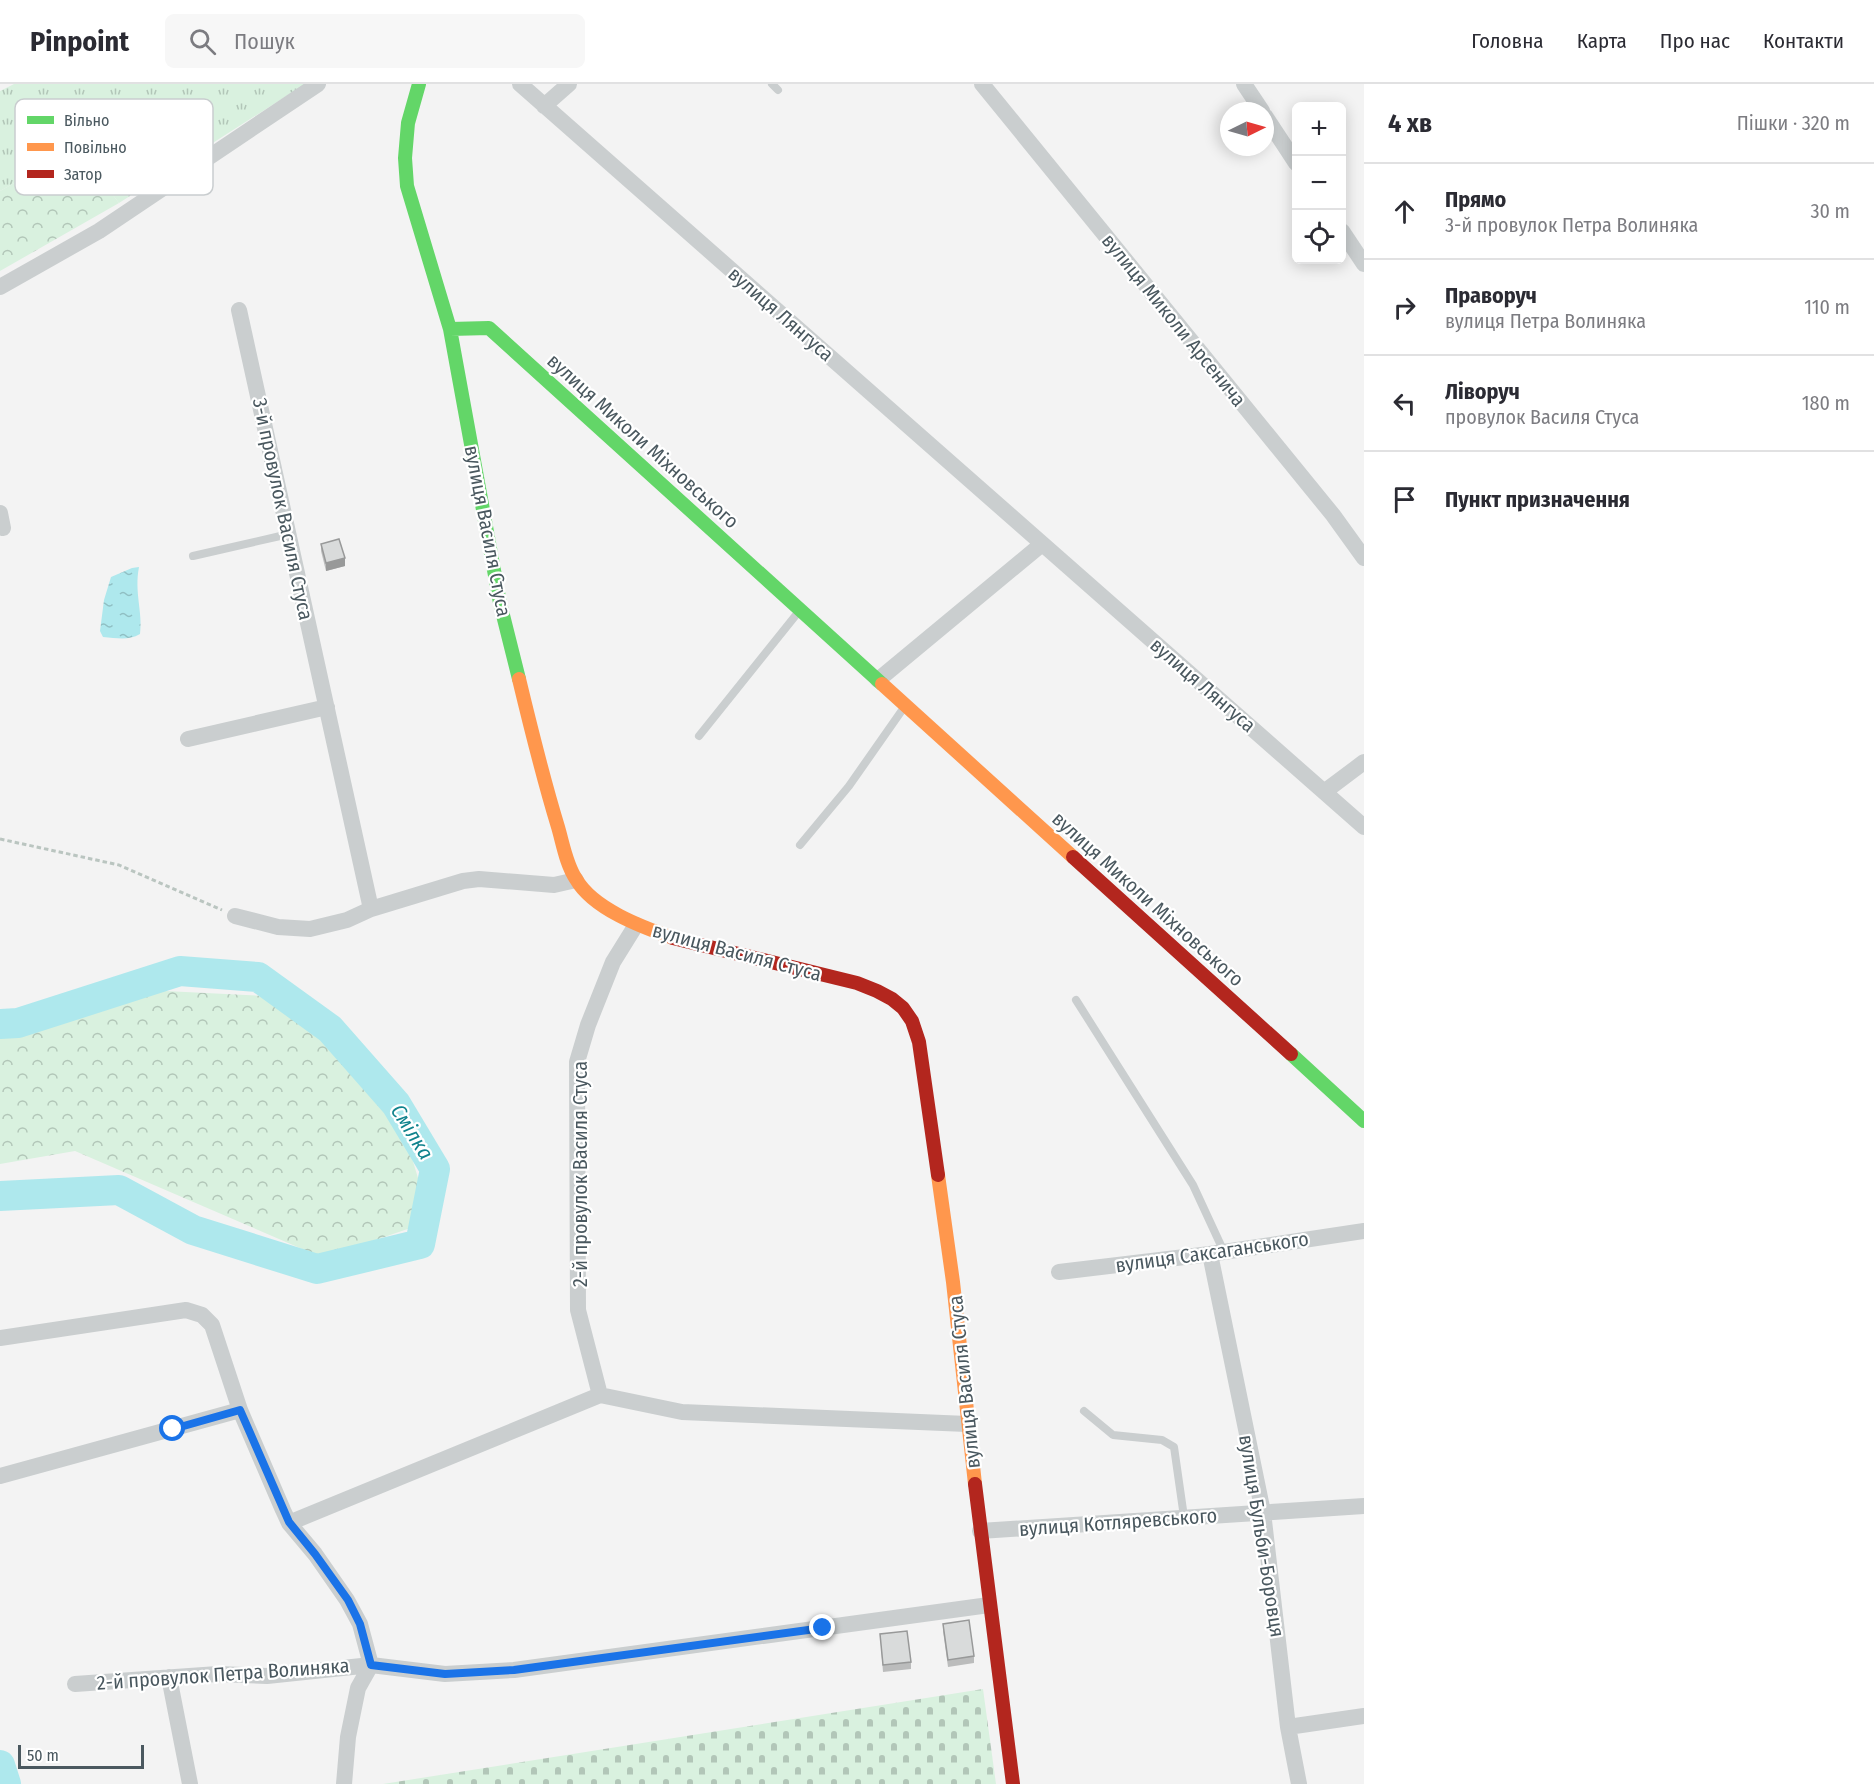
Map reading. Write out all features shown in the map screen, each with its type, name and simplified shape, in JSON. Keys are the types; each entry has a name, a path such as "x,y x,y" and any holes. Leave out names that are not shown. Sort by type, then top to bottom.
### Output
{"street":[{"path":"213,154 318,84"},
{"name":"вулиця Василя Стуса","path":"419,84 408,123 405,158 407,186 450,330 500,603 546,787 576,880 589,894 636,925 682,941 857,984 892,999 903,1008 912,1021 919,1042 951,1271 980,1531 1013,1784"},
{"name":"вулиця Лянгуса","path":"520,84 1364,827"},
{"path":"544,106 569,84"},
{"name":"вулиця Миколи Арсенича","path":"982,84 1333,515 1364,558"},
{"path":"1244,84 1256,102"},
{"path":"1274,130 1292,157"},
{"path":"0,287 99,231 153,195"},
{"path":"1346,238 1364,264"},
{"name":"3-й провулок Василя Стуса","path":"239,310 371,909"},
{"name":"вулиця Миколи Міхновського","path":"450,330 489,328 1364,1121"},
{"path":"878,680 1042,544"},
{"path":"188,739 327,707"},
{"path":"1324,792 1364,762"},
{"path":"235,916 278,927 310,929 347,920 371,909 463,881 479,879 554,885 576,880"},
{"name":"2-й провулок Василя Стуса","path":"600,1395 579,1310 577,1062 588,1025 613,962 636,925"},
{"name":"вулиця Саксаганського","path":"1059,1272 1217,1253 1364,1231"},
{"name":"вулиця Бульби-Боровця","path":"1217,1253 1263,1512 1288,1727 1299,1784"},
{"path":"0,1338 186,1310 202,1316 212,1325 240,1410 289,1522 348,1600 360,1624 371,1665 358,1688 348,1737 344,1784"},
{"path":"289,1522 600,1395 682,1412 968,1424"},
{"path":"0,1476 240,1410"},
{"name":"вулиця Котляревського","path":"980,1531 1364,1506"},
{"name":"2-й провулок Петра Волиняка","path":"75,1683 218,1674 267,1676 371,1665 445,1674 514,1670 990,1605"},
{"path":"169,1677 190,1784"},
{"path":"1288,1727 1364,1716"}],"lane":[{"path":"193,556 289,534"},
{"path":"699,736 800,609"},
{"path":"800,845 849,786 905,705"},
{"path":"1076,1000 1193,1185 1217,1253"},
{"path":"1084,1411 1113,1436 1161,1440 1174,1447 1184,1517"}],"path":[{"path":"0,839 119,865 235,916"}],"green space":[{"path":"14,84 305,84 213,143 213,99 15,99 15,183 0,191 0,91"},
{"path":"15,183 15,195 113,195 119,203 0,271 0,191"},
{"path":"113,195 132,195 119,203"},
{"path":"125,989 285,997 392,1092 431,1221 323,1258 75,1151 0,1164 0,1032"},
{"path":"983,1689 996,1784 383,1784"}],"water":[{"path":"139,567 137,585 140,634 127,638 103,637 100,631 104,600 111,577"}],"building":[{"path":"339,539 345,558 326,563 321,544"},
{"path":"969,1620 974,1656 948,1660 943,1624"},
{"path":"907,1631 911,1662 883,1665 880,1634"}],"waterway":[{"name":"Смілка","path":"0,1024 18,1023 180,971 258,977 330,1029 396,1104 435,1169 420,1244 317,1269 193,1230 119,1190 0,1196"},
{"name":"Смілка","path":"0,1765 6,1784"}],"traffic: fast":[{"path":"419,84 408,123 405,158 407,186 450,329 500,603 519,679"},
{"path":"450,329 489,328 882,684"},
{"path":"1291,1054 1364,1121"}],"traffic: slow":[{"path":"519,679 565,854 576,879 594,899 619,916 673,938"},
{"path":"882,684 1073,857"},
{"path":"938,1175 953,1282 975,1484"}],"traffic: jam":[{"path":"1073,857 1291,1054"},
{"path":"673,938 857,983 892,999 903,1008 912,1021 919,1042 938,1175"},
{"path":"975,1484 1013,1784"}],"route":[{"path":"173,1429 240,1410 289,1522 348,1600 360,1624 371,1665 445,1674 514,1670 823,1628"}]}
